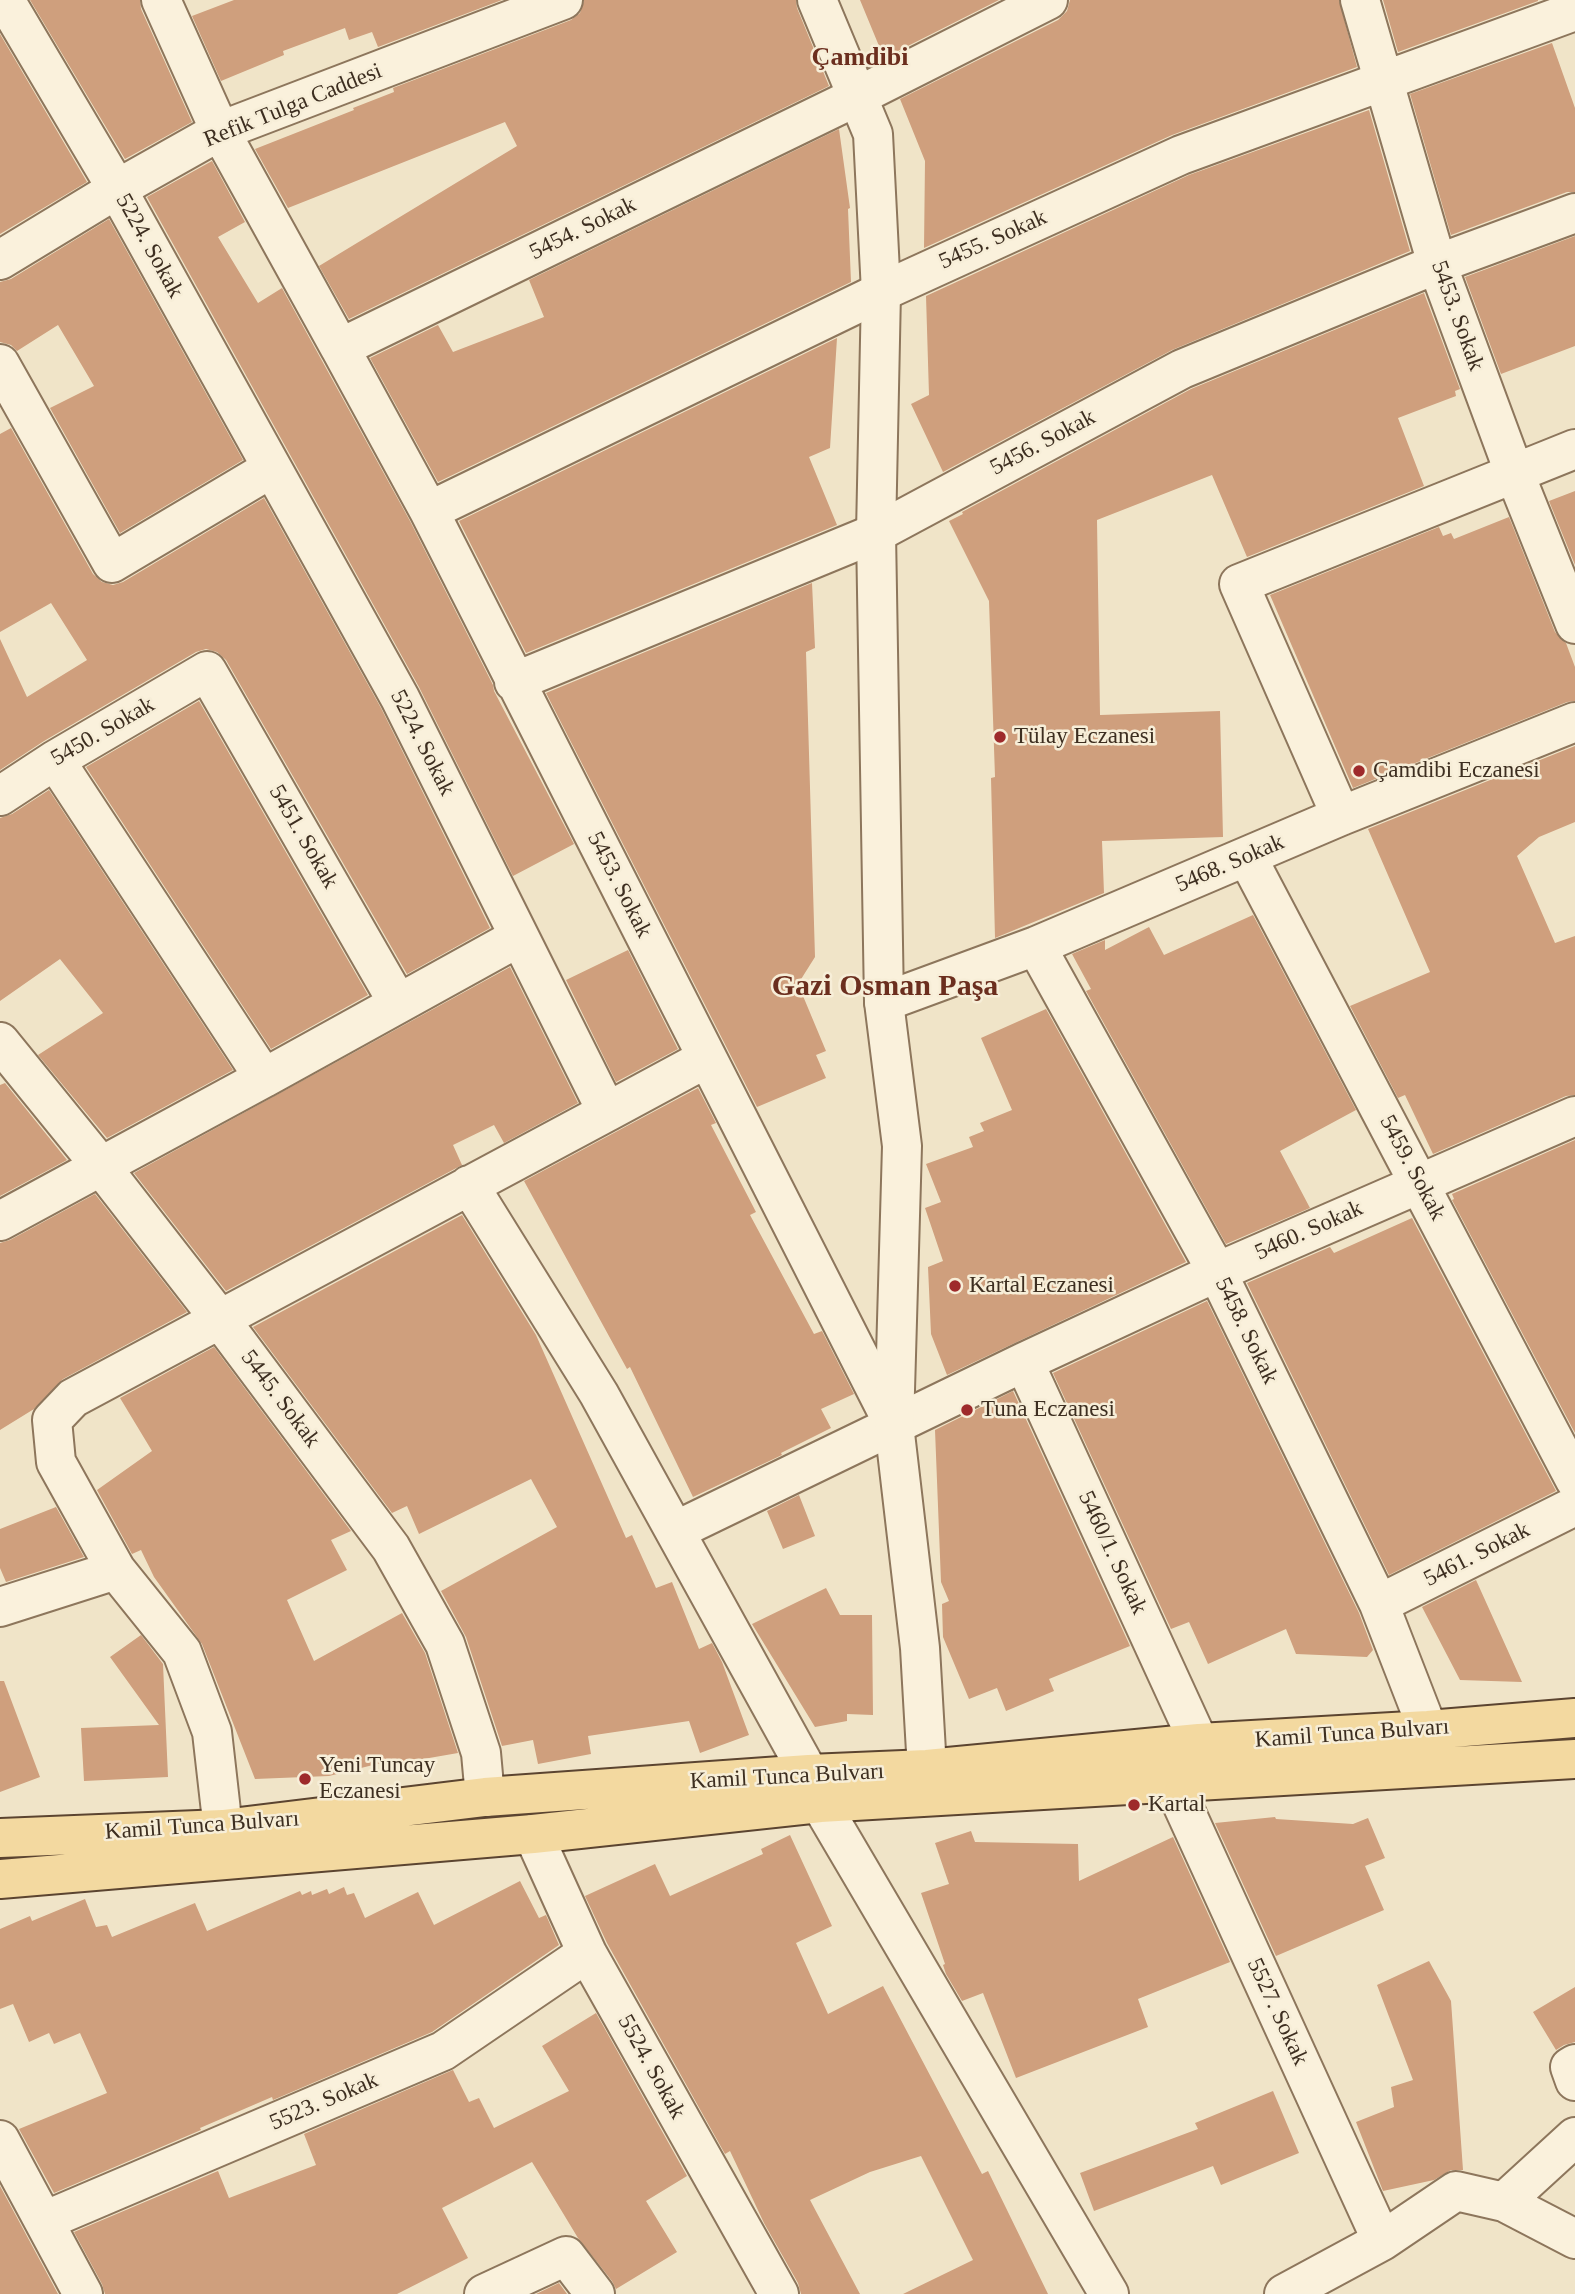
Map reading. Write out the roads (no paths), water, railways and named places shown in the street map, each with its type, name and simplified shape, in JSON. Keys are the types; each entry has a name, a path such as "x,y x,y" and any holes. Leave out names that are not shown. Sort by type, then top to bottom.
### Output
{"main road":[{"name":"Kamil Tunca Bulvarı","path":"0,1880 533,1834 926,1769 1199,1743 1428,1730 1575,1718"},
{"name":"Kamil Tunca Bulvarı","path":"0,1838 223,1829 485,1797 1172,1782 1575,1759"}],"street":[{"name":"5224. Sokak","path":"5,0 117,189 400,698 607,1112"},
{"path":"161,0 220,131 340,348"},
{"name":"Refik Tulga Caddesi","path":"0,260 220,131 563,0"},
{"path":"817,0 873,134 881,292 876,533 884,1002 902,1146 894,1425 920,1648 926,1769"},
{"name":"5454. Sokak","path":"340,348 858,96 1048,0"},
{"name":"5453. Sokak","path":"1360,0 1437,264 1514,472 1575,624"},
{"name":"5455. Sokak","path":"429,510 881,292 1181,155 1575,11"},
{"name":"5456. Sokak","path":"514,681 876,533 1182,369 1437,264 1575,213"},
{"name":"5453. Sokak","path":"340,348 429,510 894,1425"},
{"path":"0,364 112,563 272,468"},
{"path":"1341,816 1240,584 1575,449"},
{"name":"5450. Sokak","path":"0,796 55,760 207,671"},
{"name":"5451. Sokak","path":"207,671 398,1003"},
{"name":"5468. Sokak","path":"884,1002 1036,946 1341,816 1575,722"},
{"path":"55,760 264,1077"},
{"name":"5459. Sokak","path":"1247,857 1575,1480"},
{"path":"0,1221 520,937"},
{"name":"5458. Sokak","path":"1036,946 1217,1272 1380,1604 1428,1730"},
{"path":"223,1829 212,1732 182,1652 116,1570 56,1462 52,1420 73,1398 707,1058"},
{"name":"5445. Sokak","path":"6,1059 100,1165 219,1318 391,1548 445,1644 481,1753 485,1797"},
{"name":"5460. Sokak","path":"675,1531 1217,1272 1575,1116"},
{"path":"469,1185 599,1394 815,1789 1109,2294"},
{"name":"5460/1. Sokak","path":"1024,1362 1199,1743"},
{"name":"5461. Sokak","path":"1380,1604 1575,1506"},
{"path":"0,1607 116,1570"},
{"name":"5527. Sokak","path":"1172,1782 1382,2241"},
{"name":"5524. Sokak","path":"533,1834 587,1953 779,2294"},
{"name":"5523. Sokak","path":"44,2221 443,2051 587,1953"},
{"path":"1575,2064 1570,2067 1575,2081"},
{"path":"1504,2202 1575,2137"},
{"path":"0,2140 83,2294"},
{"path":"1284,2294 1382,2241 1456,2191 1504,2202 1575,2239"},
{"path":"484,2294 566,2256 595,2294"}],"place":[{"name":"Tülay Eczanesi","path":"1000,737"},
{"name":"Çamdibi Eczanesi","path":"1359,771"},
{"name":"Kartal Eczanesi","path":"955,1286"},
{"name":"Tuna Eczanesi","path":"967,1410"},
{"name":"Yeni Tuncay Eczanesi","path":"305,1779"},
{"name":"Kartal","path":"1134,1805"}],"district":[{"name":"Çamdibi","path":"860,58"},
{"name":"Gazi Osman Paşa","path":"885,987"}]}
